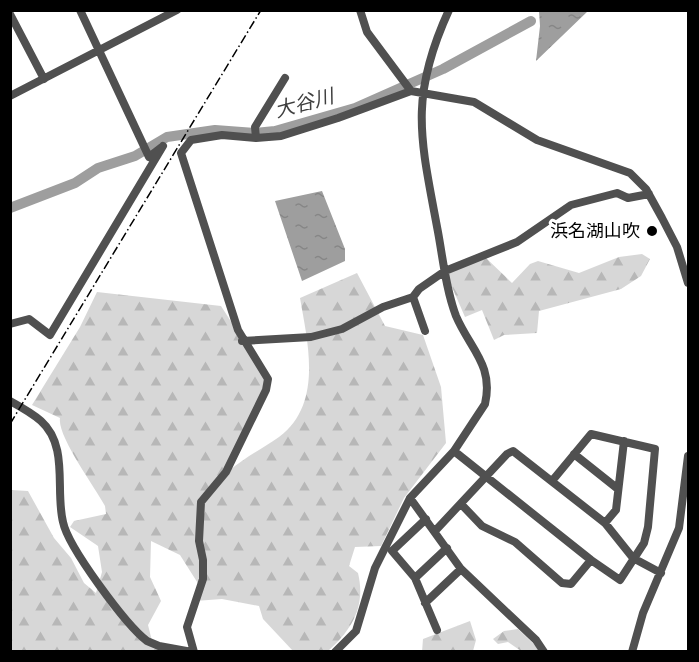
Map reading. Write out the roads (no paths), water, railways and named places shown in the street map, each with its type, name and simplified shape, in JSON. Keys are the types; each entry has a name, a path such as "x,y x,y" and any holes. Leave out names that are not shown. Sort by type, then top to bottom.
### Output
{"street":[{"path":"10,324 29,319 50,335 164,146 149,157 144,142 80,10"},
{"path":"10,96 177,10"},
{"path":"360,10 367,32 411,91"},
{"path":"335,651 356,631 375,568 410,498 454,451 485,404 488,387 482,363 457,317 446,272 423,151 420,120 426,69 449,10"},
{"path":"11,12 44,79"},
{"path":"256,138 255,127 285,78"},
{"path":"10,401 41,420 56,445 63,524 73,547 147,641 159,646 193,651 187,627 203,579 203,560 199,541 201,502 226,472 255,415 268,379 242,341 181,153 191,140 222,135 256,138 281,136 411,91 474,102 537,140 630,173 649,194 677,247 688,283"},
{"path":"242,341 328,334 383,307 413,297 419,289 446,272 517,242 571,205 618,193 628,198 649,194"},
{"path":"413,297 424,331"},
{"path":"454,451 591,560 620,580 644,543 657,452 653,448 591,434 552,481"},
{"path":"604,523 616,510 624,441"},
{"path":"435,531 507,454 513,451 604,523 633,558 661,573"},
{"path":"574,454 618,489"},
{"path":"632,651 643,613 678,528 688,456"},
{"path":"410,498 461,570 536,640 544,651"},
{"path":"461,504 482,526 515,542 562,583 571,584 591,560"},
{"path":"426,519 392,551 415,578 436,630"},
{"path":"415,578 447,548"},
{"path":"425,603 461,570"}],"water":[{"path":"539,11 588,11 536,61 540,26"},
{"path":"322,191 345,249 345,261 302,281 275,201"}],"waterway":[{"name":"大谷川","path":"10,208 75,183 98,168 135,156 167,137 215,130 255,133 275,131 355,108 443,69 531,21"}],"railway":[{"path":"10,424 261,10"}],"place":[{"name":"浜名湖山吹","path":"652,231"}]}
